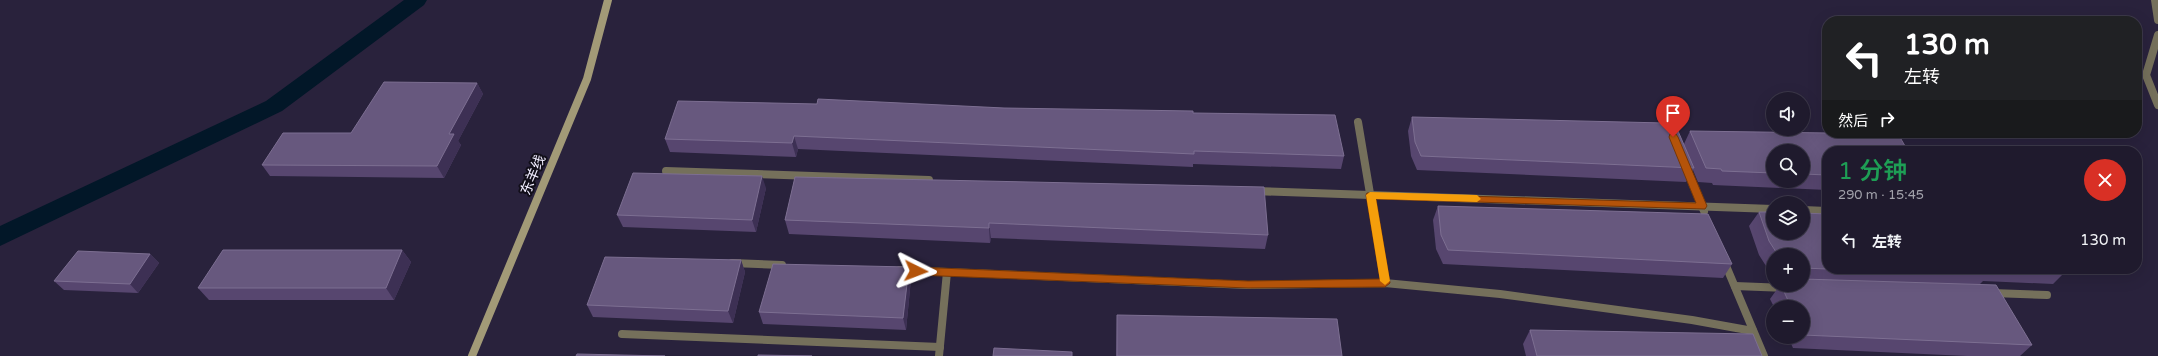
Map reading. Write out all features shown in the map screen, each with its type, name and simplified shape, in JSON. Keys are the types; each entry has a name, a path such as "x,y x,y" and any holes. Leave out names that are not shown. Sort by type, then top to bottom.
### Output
{"main road":[{"name":"东羊线","path":"472,356 587,79 608,0"}],"street":[{"path":"2155,0 2158,20"},
{"path":"2158,35 2146,75 2158,104"},
{"path":"1358,122 1385,283"},
{"path":"1682,158 1708,221"},
{"path":"666,171 935,180"},
{"path":"1244,191 1766,209"},
{"path":"1810,210 1822,211"},
{"path":"1720,250 1764,356"},
{"path":"726,262 789,265"},
{"path":"892,270 1248,284 1385,283 1500,294 1692,320 1754,331"},
{"path":"622,334 940,351 947,272"},
{"path":"1735,286 1766,287"},
{"path":"1985,293 2047,294"}],"building":[{"path":"384,82 477,83 449,134 454,134 437,166 262,165 283,133 351,133"},
{"path":"818,99 1004,108 1335,115 1344,156 1194,151 1194,154 794,136 792,143 665,139 678,101 817,104"},
{"path":"1412,117 1665,123 1668,131 1678,131 1694,168 1421,156 1415,142"},
{"path":"1690,131 1766,132 1766,136 1810,136 1810,133 1822,133 1822,138 1900,138 1905,146 1822,146 1822,175 1810,174 1810,144 1766,144 1766,173 1722,171 1721,169 1706,168"},
{"path":"633,173 762,176 752,220 617,215"},
{"path":"795,177 1264,187 1268,235 989,223 989,228 785,220"},
{"path":"1438,206 1708,214 1732,264 1448,250 1441,235"},
{"path":"1759,212 1766,212 1766,232"},
{"path":"1810,213 1822,214 1822,269 1810,268 1810,248 1774,248 1769,240 1810,240"},
{"path":"223,250 402,250 386,288 198,288"},
{"path":"78,251 150,254 130,284 54,281"},
{"path":"605,257 741,260 728,311 587,305"},
{"path":"773,264 909,267 903,318 759,312"},
{"path":"1810,279 1996,285 2032,345 1810,335 1810,300 1788,300 1784,292 1810,292"},
{"path":"1117,315 1337,319 1342,356 1117,356"},
{"path":"1530,330 1753,334 1762,356 1537,356"},
{"path":"994,348 1072,352 1072,356 993,356"},
{"path":"577,354 665,356 576,356"},
{"path":"758,355 812,356 758,356"}],"waterway":[{"path":"0,237 274,106 417,0"}],"slow traffic":[{"path":"1385,281 1370,195 1477,199"}],"route":[{"path":"916,271 1248,284 1385,283 1370,195 1702,206 1673,137"}]}
